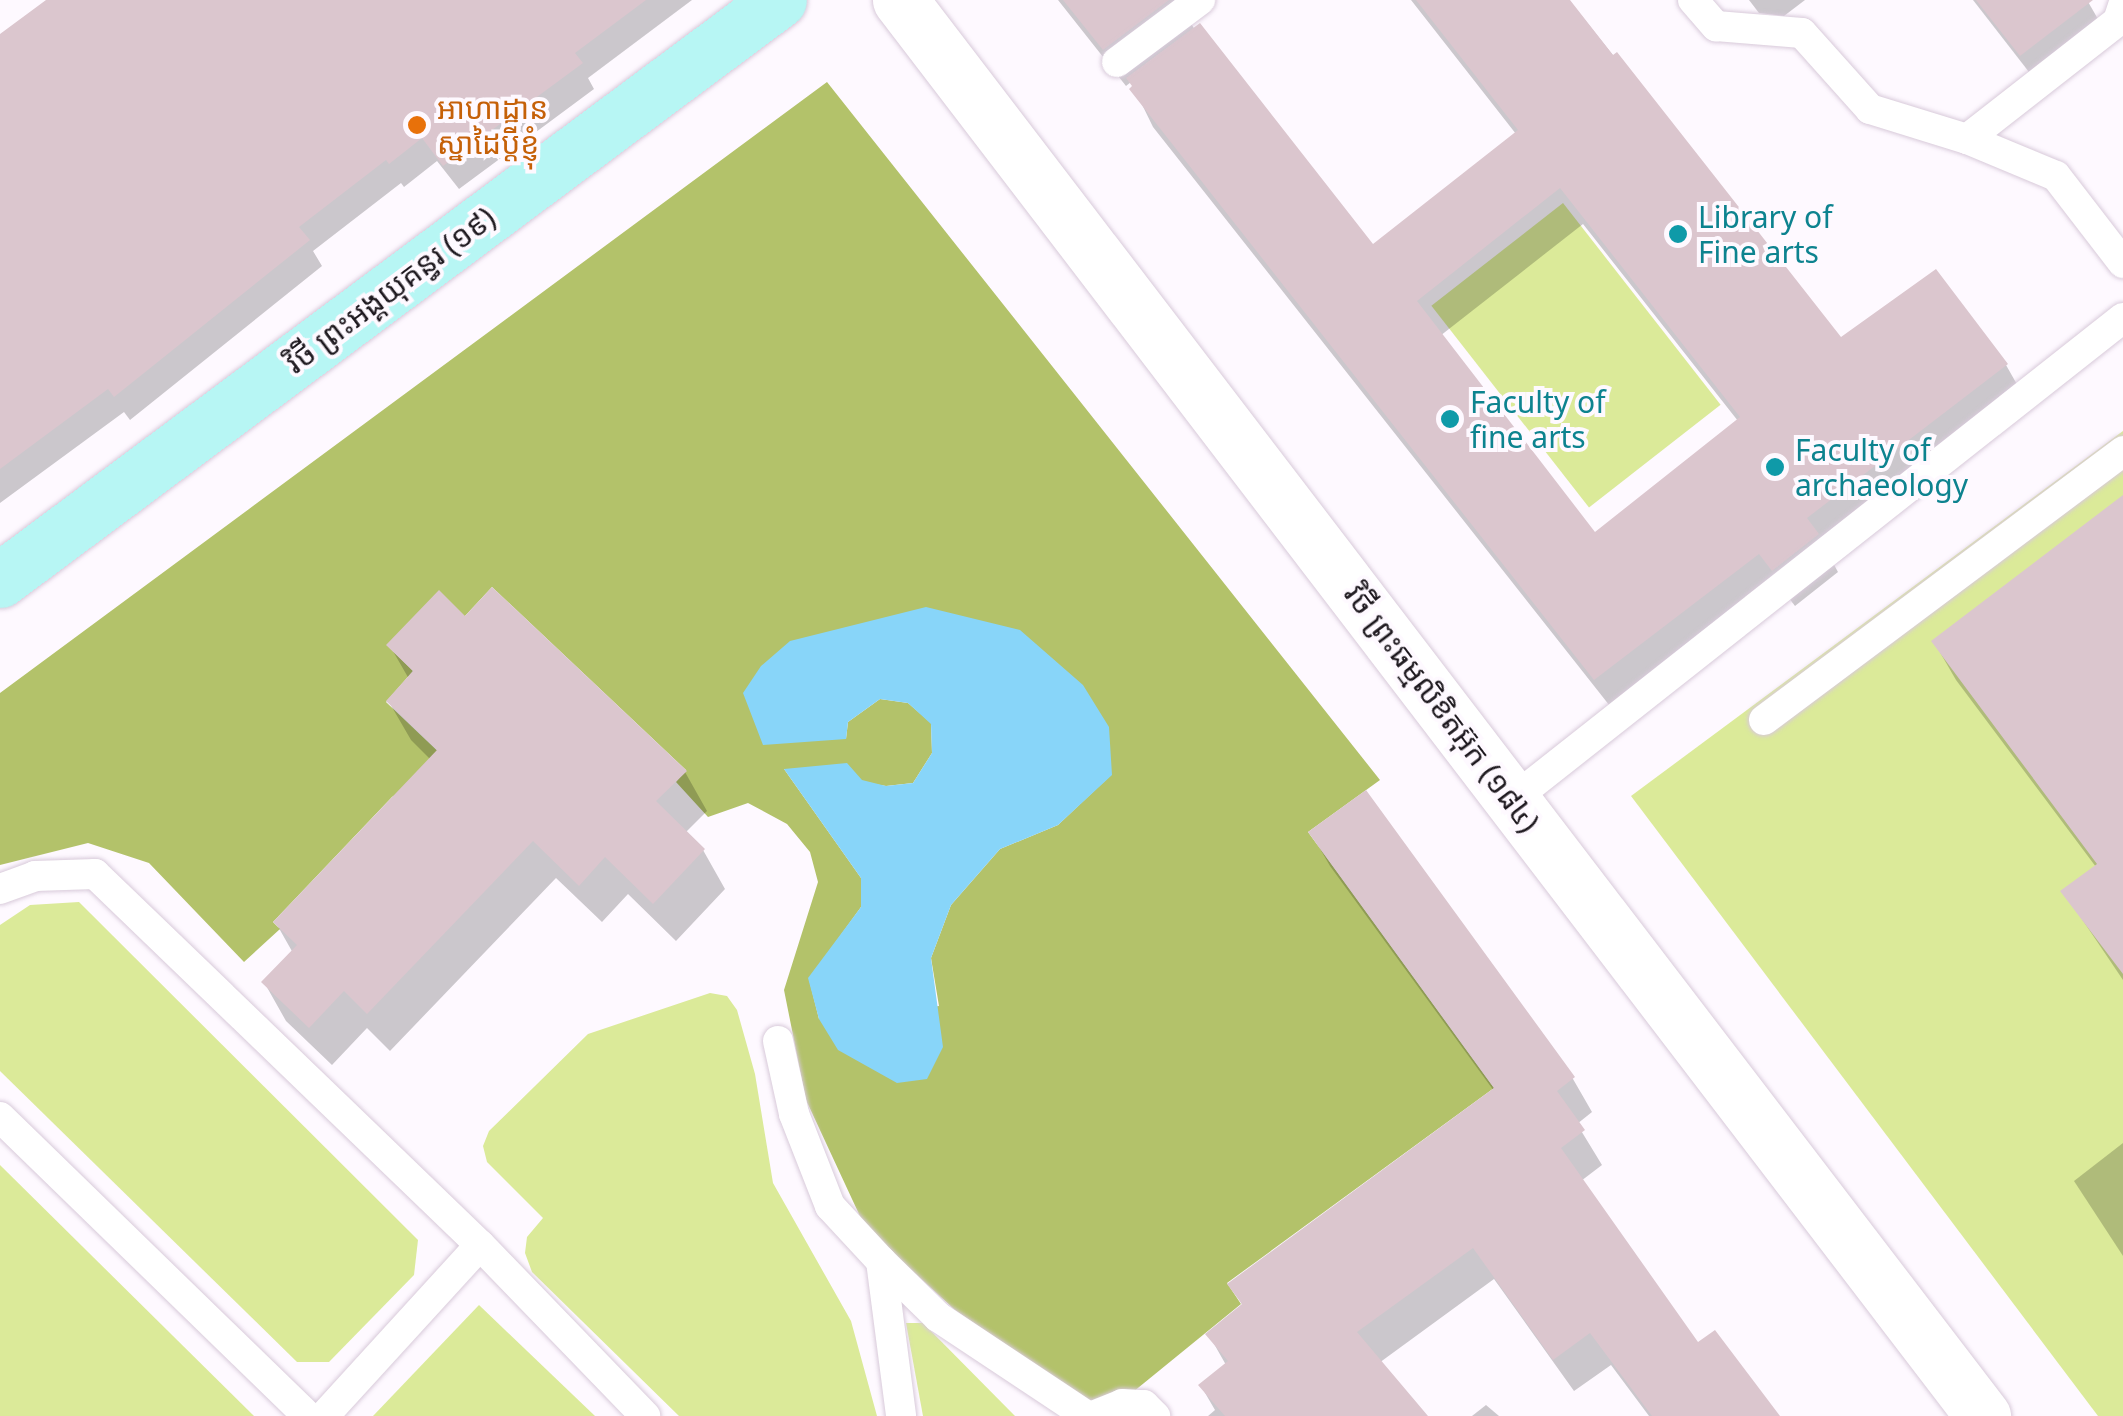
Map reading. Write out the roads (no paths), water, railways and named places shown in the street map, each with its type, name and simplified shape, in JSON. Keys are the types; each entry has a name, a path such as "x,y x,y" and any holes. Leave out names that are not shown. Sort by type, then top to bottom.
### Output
{"street":[{"name":"វិថី ព្រះអង្គយុគន្ធរ (១៩)","path":"0,580 779,0"},
{"name":"វិថី ព្រះធម្មលិខិតអ៊ុក (១៨៤)","path":"900,0 1983,1416"}],"lane":[{"path":"1117,62 1200,0"},
{"path":"1693,0 1716,26 1802,32 1870,109 1967,139 2056,176 2123,264"},
{"path":"1967,139 2118,21 2123,6"},
{"path":"1512,800 2123,318"},
{"path":"1764,720 2123,451"},
{"path":"0,889 35,876 95,874 480,1245 645,1416"},
{"path":"778,1041 794,1114 830,1206 881,1261 938,1317 1090,1416 1122,1404 1144,1405 1155,1416"},
{"path":"0,1117 307,1416"},
{"path":"324,1416 480,1245"},
{"path":"881,1261 900,1416"}],"water":[{"path":"926,607 1020,630 1083,685 1109,727 1112,775 1058,825 1000,849 951,905 931,958 943,1047 927,1079 897,1083 838,1050 819,1019 808,978 861,907 861,878 784,769 847,763 862,780 886,786 913,783 932,753 931,724 908,703 880,699 848,722 846,739 763,745 743,693 761,666 790,641"}],"place":[{"name":"អាហាដ្ឋាន ស្នាដៃប្ដីខ្ញុំ","path":"417,125"},
{"name":"Library of Fine arts","path":"1678,234"},
{"name":"Faculty of fine arts","path":"1450,419"},
{"name":"Faculty of archaeology","path":"1775,467"}]}
